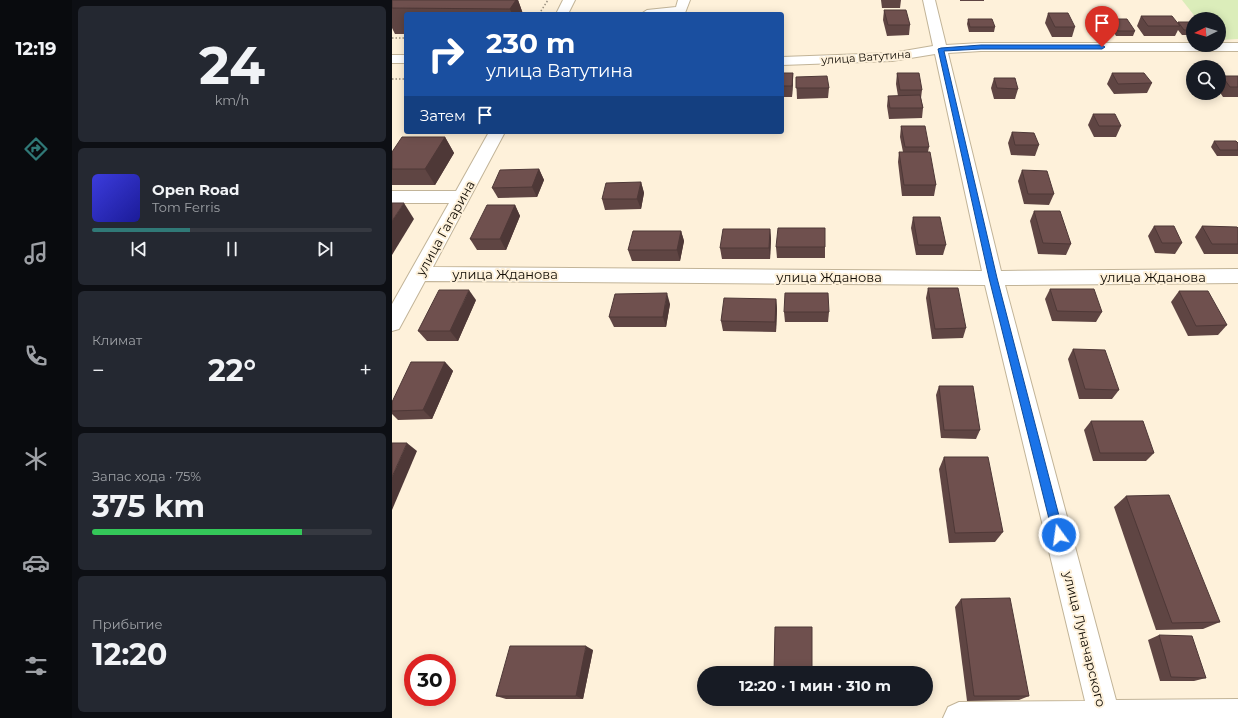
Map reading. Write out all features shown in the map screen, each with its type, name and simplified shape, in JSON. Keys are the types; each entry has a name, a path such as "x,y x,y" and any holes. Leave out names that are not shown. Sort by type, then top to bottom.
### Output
{"street":[{"path":"563,12 569,0"},
{"path":"664,12 681,10 684,0"},
{"name":"улица Луначарского","path":"929,0 993,278 1105,717"},
{"name":"улица Ватутина","path":"784,61 892,57 941,49 981,47 1238,47"},
{"path":"392,48 404,48"},
{"path":"392,59 404,59"},
{"path":"392,68 404,68"},
{"name":"улица Гагарина","path":"392,323 398,301 420,274 496,134"},
{"path":"392,197 462,197"},
{"name":"улица Жданова","path":"420,274 993,278 1238,276"},
{"path":"958,718 1238,716"}],"path":[{"path":"540,12 548,0"},
{"path":"392,38 404,38"},
{"path":"392,79 404,79"}],"green space":[{"path":"1182,0 1238,0 1238,39 1226,40 1226,12 1191,12"}],"building":[{"path":"392,0 516,0 510,9 392,8"},
{"path":"884,10 906,10 910,25 888,25"},
{"path":"1048,13 1068,13 1075,27 1055,27"},
{"path":"1141,16 1172,16 1180,26 1148,26"},
{"path":"968,19 992,19 995,27 970,27"},
{"path":"1111,19 1127,19 1135,31 1118,31"},
{"path":"1178,22 1186,22 1186,30 1184,30"},
{"path":"784,73 793,73 792,86 784,86"},
{"path":"897,73 919,73 922,90 900,90"},
{"path":"1112,73 1144,73 1152,83 1118,84"},
{"path":"827,76 829,88 796,88 796,77"},
{"path":"1226,76 1238,76 1238,87 1230,87 1226,82"},
{"path":"994,78 1015,78 1018,89 997,88"},
{"path":"920,95 923,108 890,108 888,96"},
{"path":"1093,114 1115,114 1121,126 1099,126"},
{"path":"901,126 925,126 929,147 905,147"},
{"path":"1012,132 1034,133 1039,145 1015,145"},
{"path":"402,137 445,137 425,169 392,169 392,152"},
{"path":"1214,141 1236,141 1238,143 1238,150 1220,150"},
{"path":"899,152 930,152 936,185 904,185"},
{"path":"539,169 532,187 492,188 500,170"},
{"path":"1022,170 1047,171 1054,194 1028,194"},
{"path":"641,182 637,199 602,199 606,183"},
{"path":"392,203 404,203 392,221"},
{"path":"487,205 515,205 500,239 470,239"},
{"path":"1034,211 1060,211 1071,244 1043,243"},
{"path":"913,217 940,217 946,245 918,245"},
{"path":"1154,226 1174,226 1182,243 1162,243"},
{"path":"1202,226 1237,227 1238,244 1212,244"},
{"path":"778,228 825,228 825,247 776,247"},
{"path":"723,229 770,229 769,248 720,248"},
{"path":"633,231 681,231 677,250 628,250"},
{"path":"928,288 958,288 966,328 935,329"},
{"path":"1050,289 1094,289 1102,312 1057,311"},
{"path":"439,290 469,290 450,331 418,331"},
{"path":"1179,291 1208,291 1227,325 1196,326"},
{"path":"667,293 663,317 609,317 615,294"},
{"path":"785,293 828,293 829,312 784,312"},
{"path":"724,298 776,299 775,322 721,321"},
{"path":"1073,349 1105,350 1119,390 1085,389"},
{"path":"411,362 445,362 423,410 392,411 392,402"},
{"path":"939,386 973,386 980,430 944,430"},
{"path":"1091,421 1143,421 1154,453 1100,453"},
{"path":"392,443 407,443 392,477"},
{"path":"944,457 988,457 1003,532 955,533"},
{"path":"1169,495 1220,622 1172,623 1126,496"},
{"path":"1010,598 1029,696 974,696 961,599"},
{"path":"775,627 812,627 812,666 774,666"},
{"path":"1159,635 1192,636 1206,678 1171,677"},
{"path":"510,646 586,646 576,696 496,696"}],"route":[{"path":"1059,535 993,278 941,49 981,47 1102,47"}]}
